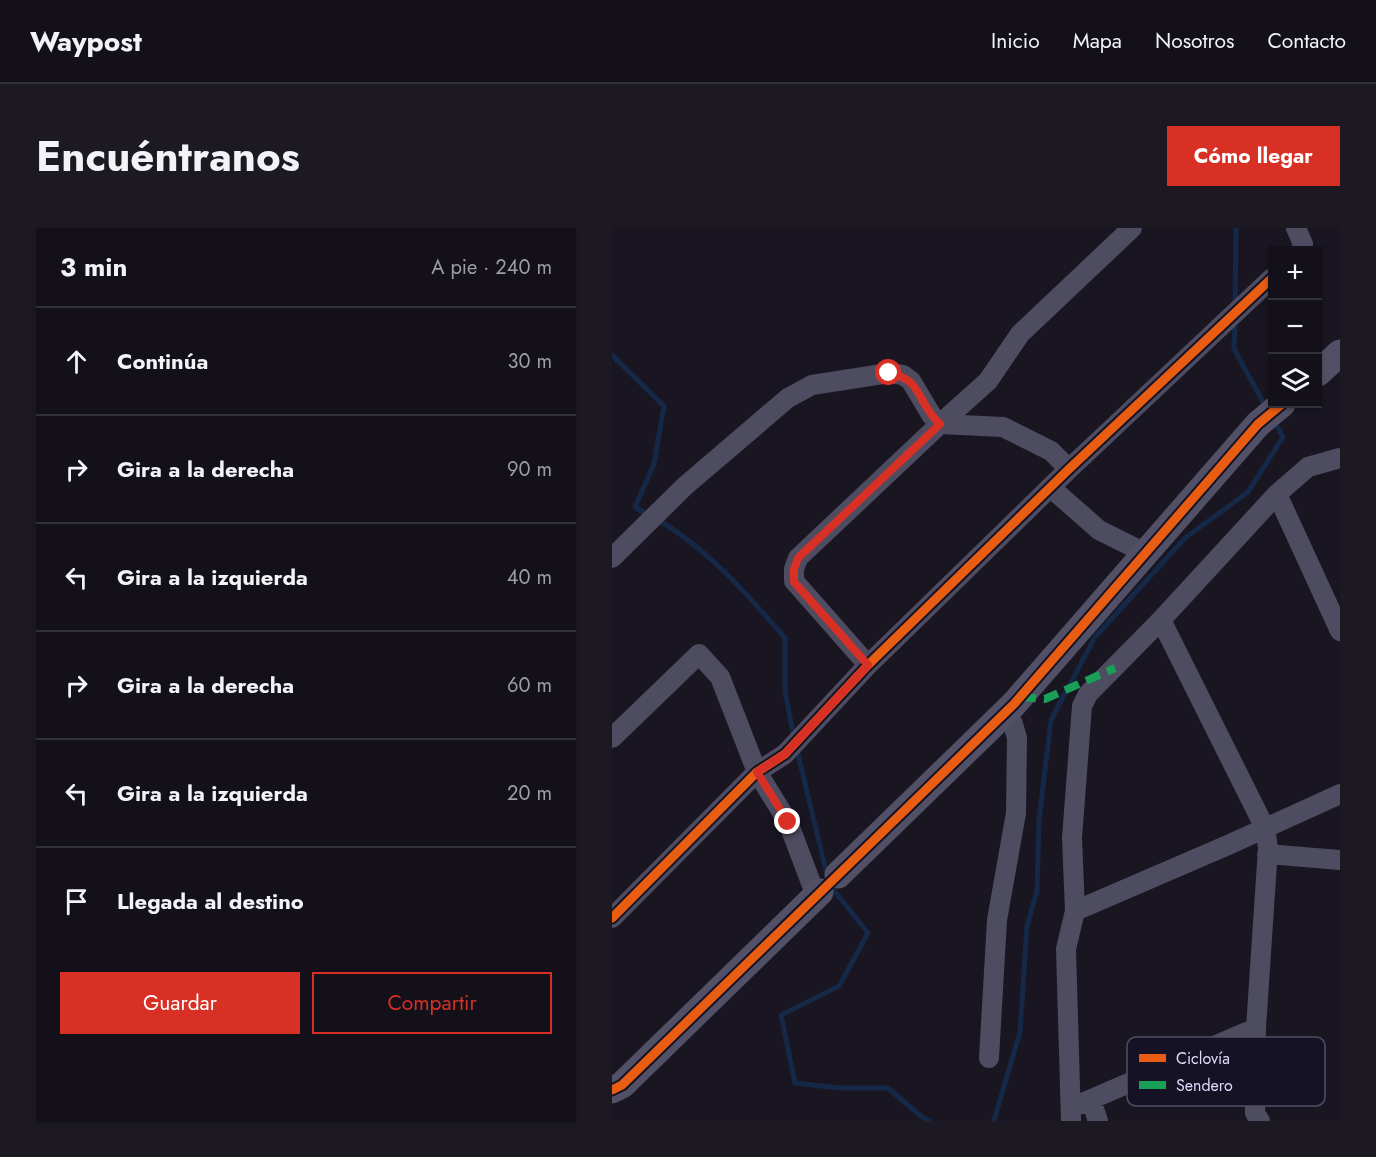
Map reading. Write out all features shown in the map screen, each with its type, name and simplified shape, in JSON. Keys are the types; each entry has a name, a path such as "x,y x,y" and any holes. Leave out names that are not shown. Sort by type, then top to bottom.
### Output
{"street":[{"path":"868,665 794,582 794,569 798,558 988,381 1020,334 1132,228"},
{"path":"1296,228 1302,246"},
{"path":"612,918 757,772 786,753 868,665 1069,468 1268,282"},
{"path":"1322,369 1340,353"},
{"path":"612,558 661,510 788,398 812,385 889,373 903,375 910,381 932,416 940,424 1003,427 1051,451 1069,468"},
{"path":"612,1090 622,1085 1005,713 1258,424 1277,408"},
{"path":"1071,1114 1066,949 1075,911 1072,838 1082,705 1088,694 1161,620 1277,494 1308,467 1340,458"},
{"path":"1050,487 1099,530 1145,553"},
{"path":"1277,494 1340,631"},
{"path":"1161,620 1266,828 1267,855 1256,1037"},
{"path":"612,738 699,654 720,677 757,772 825,888"},
{"path":"989,1058 997,920 1016,813 1017,738 1013,724 1005,713"},
{"path":"1075,911 1340,794"},
{"path":"1267,855 1340,860"},
{"path":"1235,1037 1256,1028"},
{"path":"1071,1114 1091,1100 1127,1084"},
{"path":"1091,1100 1098,1121"},
{"path":"1255,1106 1255,1113 1260,1121"}],"waterway":[{"path":"1235,304 1236,228"},
{"path":"1235,320 1234,349 1263,402"},
{"path":"612,355 664,406 654,464 635,507 650,516"},
{"path":"994,1121 1020,1032 1027,926 1037,891 1039,820 1051,720 1095,637 1185,538 1248,492 1283,437 1277,426"},
{"path":"658,520 710,559 742,589 785,638 785,691 794,738"},
{"path":"797,750 827,875"},
{"path":"829,884 868,933 839,986 781,1015 795,1083 839,1088 888,1088 930,1121"}],"marked path":[{"path":"1021,697 1045,699 1115,668"}],"cycle path":[{"path":"612,918 757,772 785,754 868,665 1069,469 1268,282"},
{"path":"612,1090 622,1085 1014,704 1258,424 1277,408"}],"route":[{"path":"788,822 757,772 785,754 868,665 794,582 794,569 798,558 940,424 932,416 910,381 903,375 889,373"}]}
